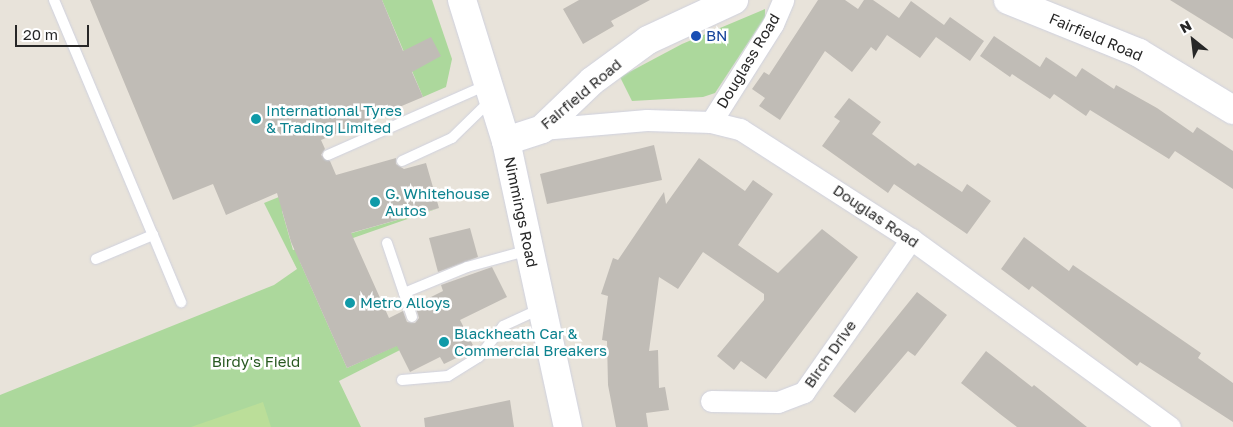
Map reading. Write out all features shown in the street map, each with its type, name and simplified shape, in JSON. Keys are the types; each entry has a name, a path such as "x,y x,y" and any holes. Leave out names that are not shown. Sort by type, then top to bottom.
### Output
{"main road":[{"name":"Nimmings Road","path":"462,0 506,141 568,427"},
{"name":"Fairfield Road","path":"506,141 542,129 592,81 648,40 734,0"},
{"name":"Fairfield Road","path":"1008,0 1139,53 1233,110"}],"street":[{"name":"Douglass Road","path":"711,122 773,24 783,0"},
{"name":"Douglas Road","path":"542,129 647,120 711,122 740,130 768,145 911,238 1170,427"},
{"name":"Birch Drive","path":"711,401 778,402 804,392 911,238"}],"lane":[{"path":"54,0 181,302"},
{"path":"328,155 490,91"},
{"path":"402,161 452,138 490,91"},
{"path":"96,259 153,235"},
{"path":"387,243 412,317"},
{"path":"404,293 467,267 530,250"},
{"path":"402,380 448,376 479,356 503,326 542,308"}],"green space":[{"path":"382,0 432,0 452,59 446,87 423,97"},
{"path":"765,9 765,17 715,93 703,97 632,101 620,77 682,44"},
{"name":"Birdy's Field","path":"326,178 282,211 293,250 439,208 353,238 300,262 347,368 400,344 402,349 339,381 361,427 0,427 0,395 274,285 297,269 264,203"},
{"path":"263,402 271,427 191,427"}],"building":[{"name":"International Tyres & Trading Limited","path":"90,0 382,0 403,51 431,37 441,56 412,72 423,97 321,140 325,149 321,155 330,161 336,175 396,158 396,164 404,169 426,163 439,208 351,233 389,318 403,311 407,322 415,323 419,318 415,305 443,291 441,285 492,267 507,297 460,320 475,349 444,364 440,357 410,372 397,346 347,368 291,242 277,193 226,215 213,184 173,200"},
{"path":"579,0 650,0 611,21 614,26 583,44 563,9"},
{"path":"818,0 845,0 858,9 864,0 873,0 899,18 911,1 944,25 950,17 984,41 970,61 936,37 920,58 887,35 876,51 871,47 852,72 825,51 780,120 759,106 765,98 752,89 764,72 769,75"},
{"path":"1170,0 1233,0 1233,39"},
{"path":"994,36 1040,67 1046,57 1076,77 1082,68 1114,89 1116,85 1157,108 1193,133 1197,127 1233,151 1233,189 1175,151 1169,159 1090,110 1086,116 1054,94 1050,99 1012,74 1010,77 980,56"},
{"path":"849,98 881,122 872,134 915,166 918,163 962,192 967,184 991,201 967,234 894,184 888,193 822,146 840,121 834,117"},
{"path":"654,145 662,180 547,204 540,174"},
{"path":"699,158 745,191 753,180 773,194 738,245 778,273 822,229 858,257 766,379 741,361 734,370 717,356 764,300 764,294 703,252 678,289 659,277 649,351 658,350 659,388 665,387 669,410 646,413 648,427 616,427 608,385 607,341 602,340 608,296 601,294 613,258 618,260 664,192 666,204"},
{"name":"Metro Alloys","path":"470,228 478,257 438,272 429,238"},
{"path":"1024,237 1069,271 1073,265 1201,353 1198,358 1233,383 1233,422 1140,362 1137,366 1032,286 1029,290 1001,269"},
{"path":"917,292 947,315 915,356 908,351 855,413 833,396"},
{"path":"986,351 1032,387 1034,385 1087,427 1017,427 961,383"},
{"path":"510,400 514,427 425,427 424,418"}],"place":[{"name":"BN","path":"696,36"},
{"name":"International Tyres & Trading Limited","path":"256,119"},
{"name":"G. Whitehouse Autos","path":"375,202"},
{"name":"Metro Alloys","path":"350,303"},
{"name":"Blackheath Car & Commercial Breakers","path":"444,342"}]}
